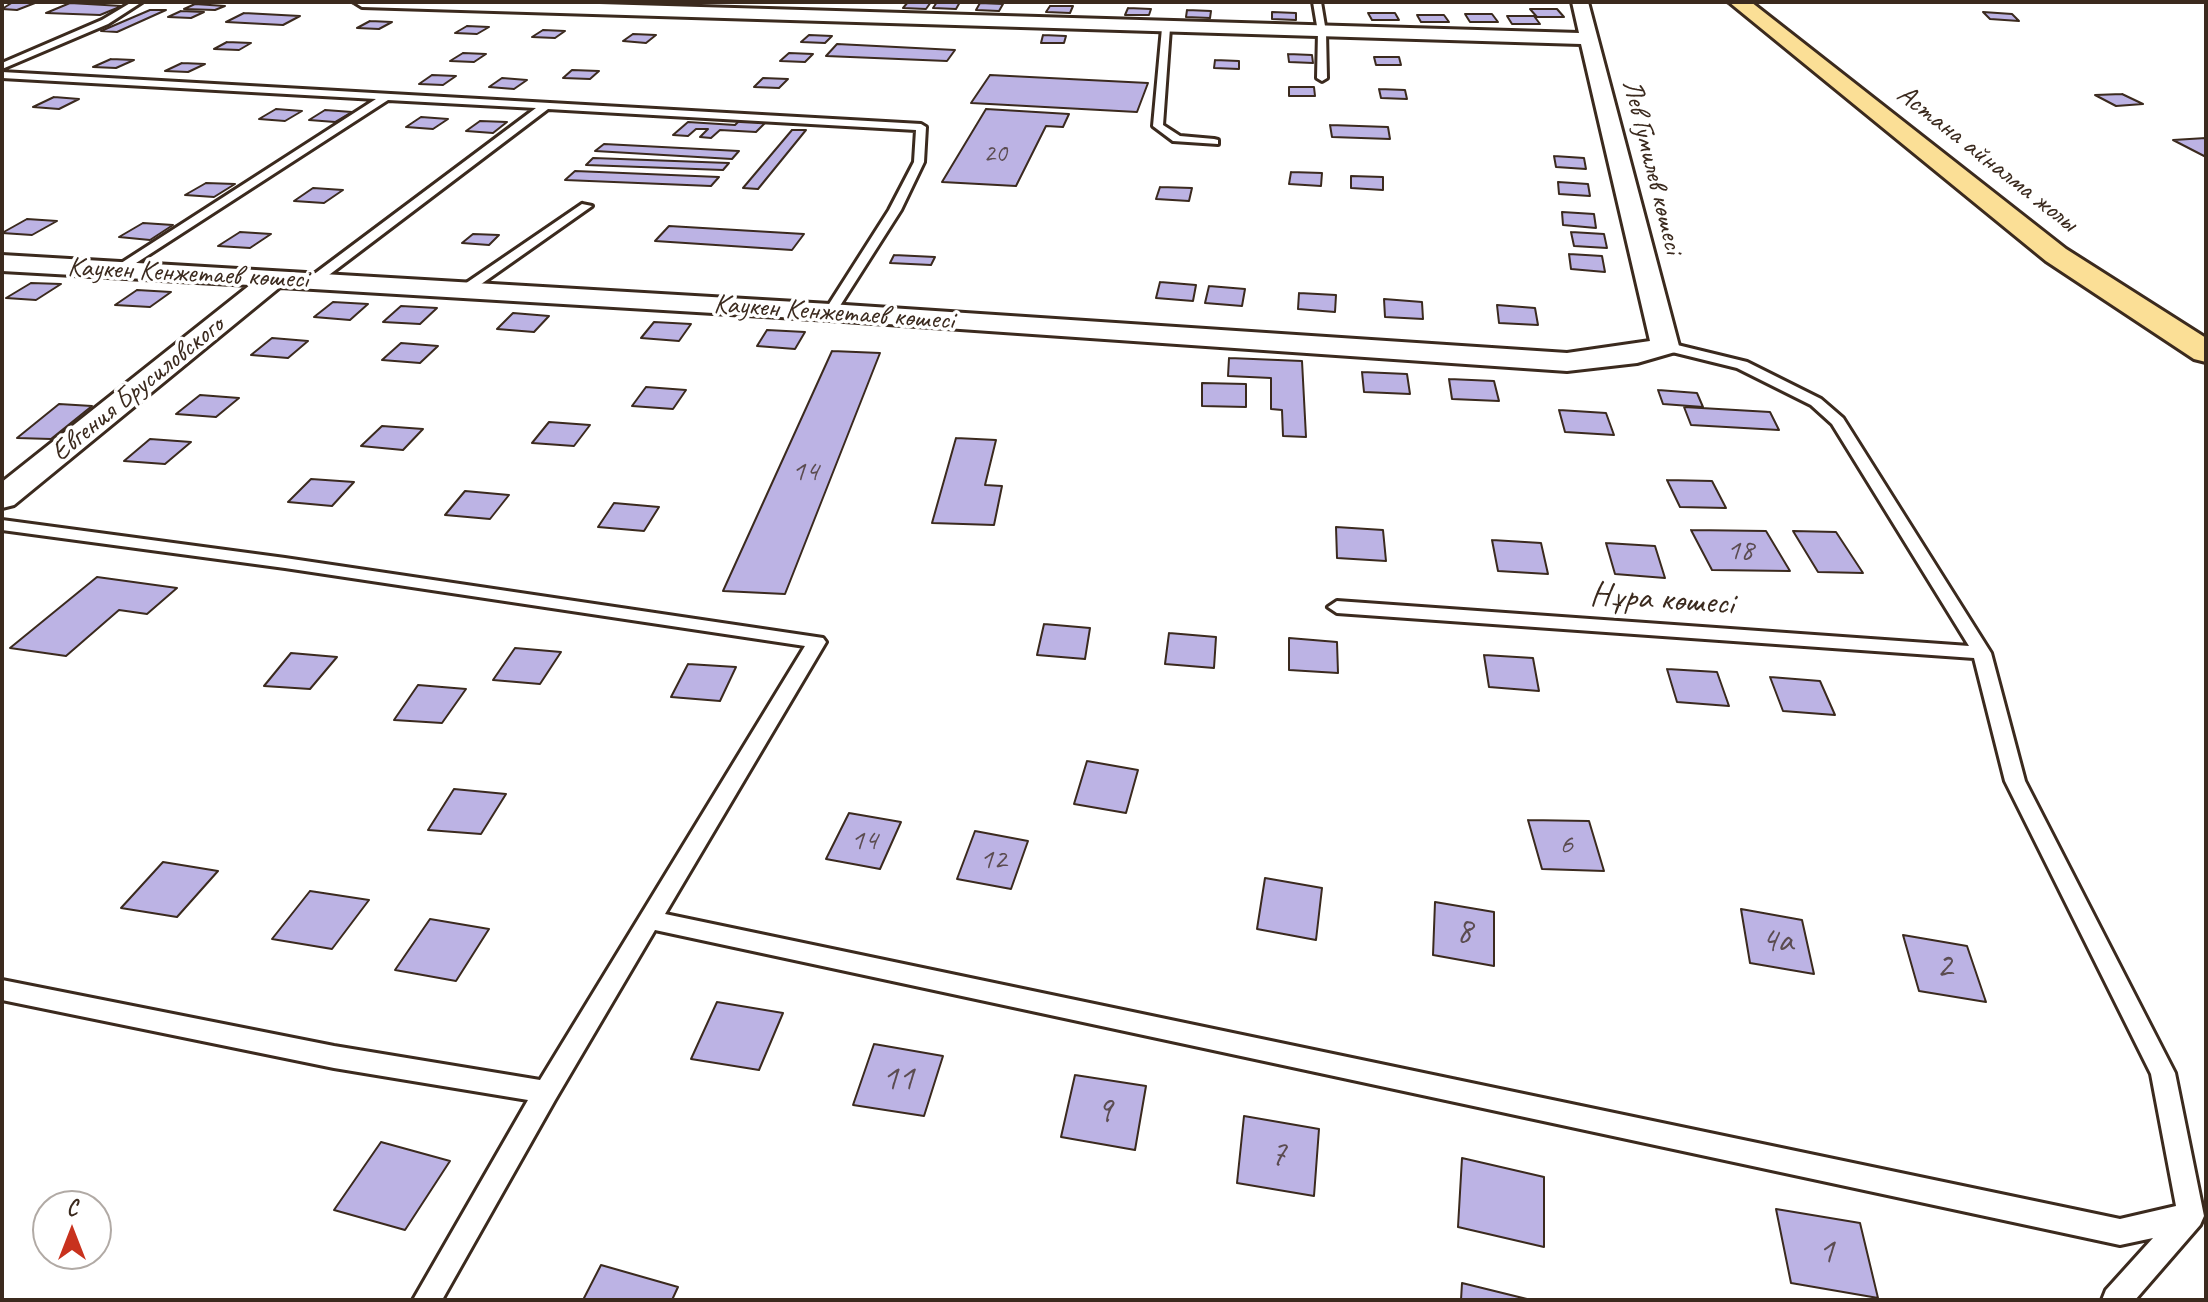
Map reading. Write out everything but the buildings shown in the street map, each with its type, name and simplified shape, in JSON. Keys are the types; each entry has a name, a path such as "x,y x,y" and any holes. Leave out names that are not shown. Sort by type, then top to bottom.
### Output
{"highway":[{"name":"Астана айналма жолы","path":"1739,2 2056,255 2206,352"},
{"name":"Астана айналма жолы","path":"1765,2 2061,228"},
{"name":"Астана айналма жолы","path":"2110,260 2206,324"}],"street":[{"path":"362,2 1589,39"},
{"name":"Лев Гумилев көшесі","path":"1580,2 1665,346"},
{"name":"Каукен Кенжетаев көшесі","path":"4,264 830,312 1567,362 1637,354 1665,346"},
{"name":"Евгения Брусиловского","path":"2,498 274,279"}],"lane":[{"path":"2,66 105,22 138,2"},
{"path":"1317,2 1322,32 1322,78"},
{"path":"1166,28 1158,126 1177,139 1214,142"},
{"path":"2,75 921,127 919,162 895,210 830,312"},
{"path":"119,270 389,95"},
{"path":"313,281 548,104"},
{"path":"463,291 586,206"},
{"path":"1665,346 1742,365 1806,397 1838,421 1982,653 2015,781 2163,1073 2191,1216"},
{"path":"2,525 285,563 817,642 546,1092 427,1300"},
{"name":"Нұра көшесі","path":"1337,607 1982,653"},
{"path":"651,920 2120,1232 2191,1216"},
{"path":"2,990 334,1057 546,1092"},
{"path":"2116,1300 2191,1216"}]}
